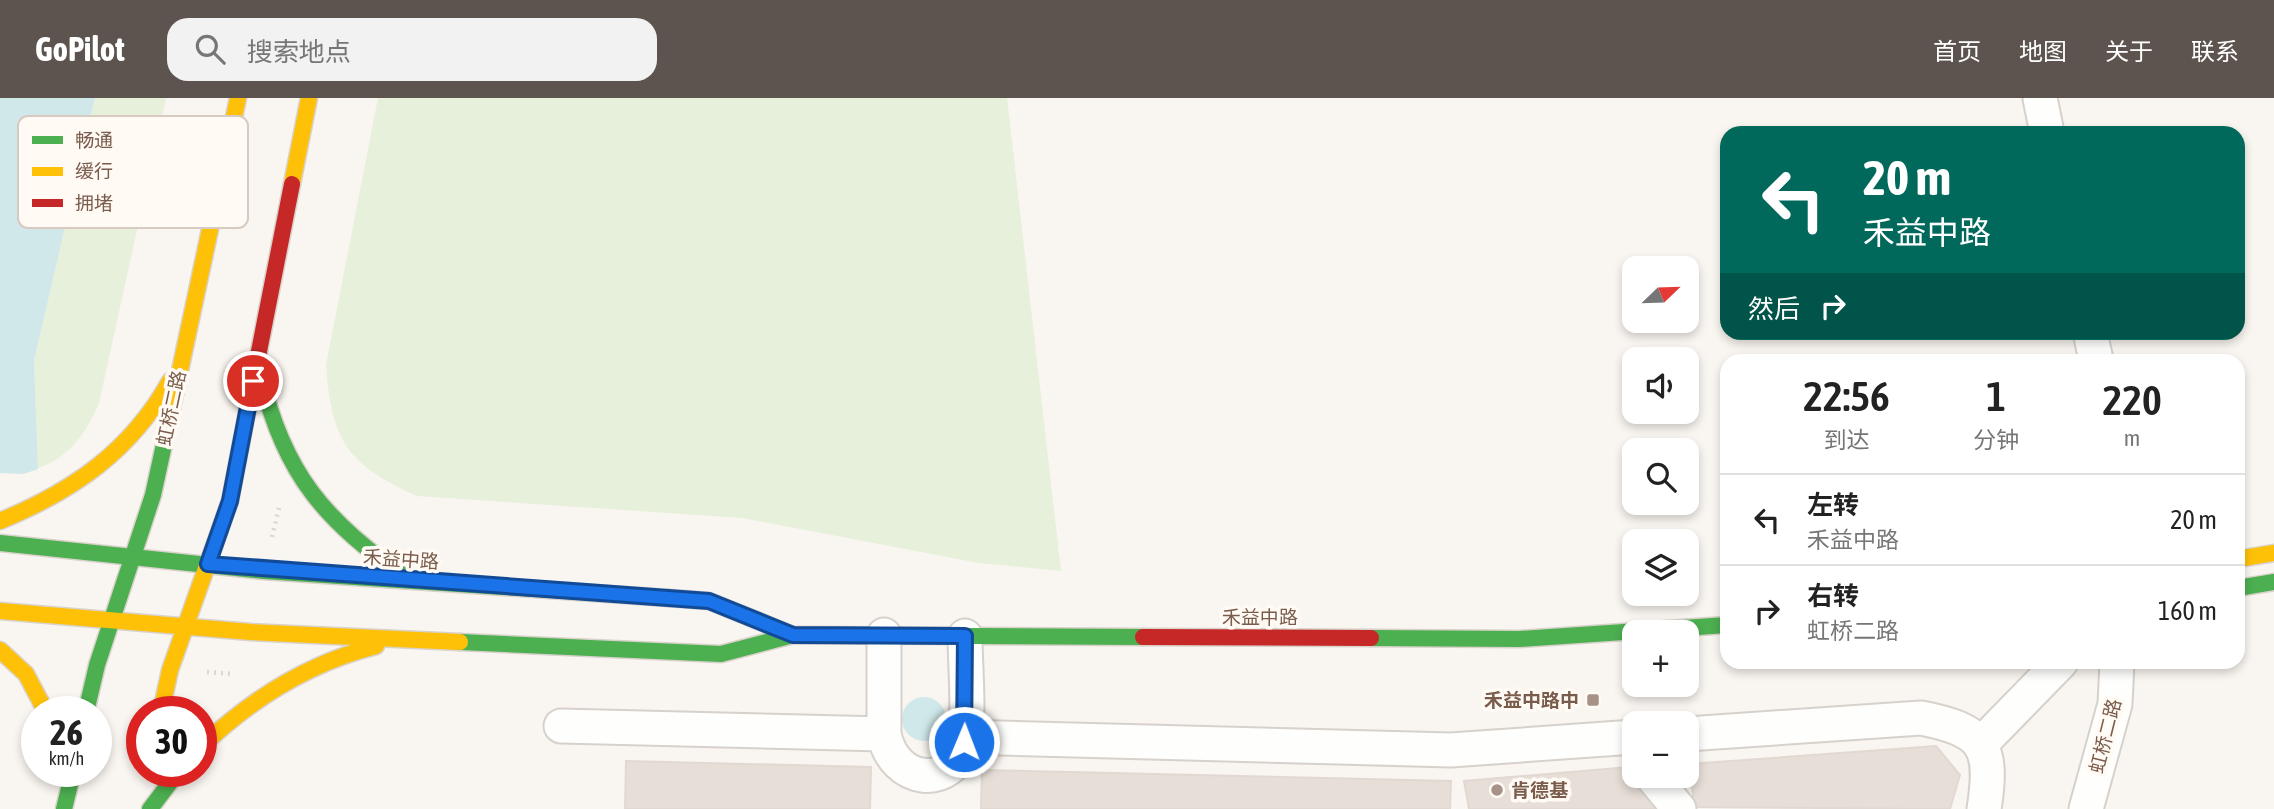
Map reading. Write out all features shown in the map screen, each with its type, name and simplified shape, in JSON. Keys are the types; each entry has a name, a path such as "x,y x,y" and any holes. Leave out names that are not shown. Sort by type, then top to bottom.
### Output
{"street":[{"name":"虹桥二路","path":"234,116 238,98"},
{"path":"164,696 170,670 230,501 309,98"},
{"path":"2040,98 2046,126"},
{"name":"虹桥二路","path":"90,696 111,621 153,495 210,228"},
{"path":"0,521 68,490 103,466 163,396 183,352"},
{"path":"258,357 273,422 285,456 304,488 336,523 381,561 411,581"},
{"name":"禾益中路","path":"0,543 411,581 709,601 793,635"},
{"path":"2245,558 2274,553"},
{"path":"2245,587 2274,582"},
{"name":"禾益中路","path":"0,611 111,621 414,640 721,654 793,635 1520,639 1720,625"},
{"path":"884,635 884,734 893,760 902,769 928,775 952,765 960,754 964,737 965,636"},
{"path":"217,734 252,704 290,680 370,647 414,640"},
{"path":"0,650 26,674 38,696"},
{"path":"1980,745 2054,669"},
{"name":"虹桥二路","path":"2086,809 2115,704 2118,669"},
{"path":"1699,733 1921,718 1954,724 1969,732 1980,745 1987,760 1989,777 1984,809"},
{"path":"561,726 884,734"},
{"path":"964,737 1451,750 1622,744"},
{"path":"61,787 62,809"},
{"path":"62,809 69,787"},
{"path":"140,809 144,787"},
{"path":"150,809 167,787"},
{"path":"1661,788 1678,809"}],"green space":[{"path":"95,98 166,98 162,116 91,116"},
{"path":"378,98 1007,98 1061,571 979,563 742,518 417,496 374,473 359,461 339,432 333,413 326,365"},
{"path":"65,228 137,228 99,403 76,443 59,458 38,468 34,361"}],"water":[{"path":"0,98 95,98 91,116 18,116 18,228 65,228 34,361 38,468 0,606"},
{"path":"924,697 933,698 940,703 945,710 945,728 940,735 933,740 924,741 915,740 908,735 903,728 902,719 903,710 908,703 915,698"}],"pier":[{"path":"42,468 3,607 0,609 0,473 23,474"}],"building":[{"path":"1936,746 1960,775 1950,809 1694,807 1692,788 1699,788 1699,763"},
{"path":"626,761 871,767 870,809 625,809"},
{"path":"1622,768 1622,788 1646,788 1662,809 1469,809 1464,781"},
{"path":"982,770 1451,781 1450,809 981,809"}],"traffic: fast":[{"path":"260,372 281,440 312,493 355,538 411,581"},
{"path":"90,696 97,665 153,495 172,408"},
{"path":"0,543 264,571 669,598"},
{"path":"2245,587 2274,582"},
{"path":"1371,638 1520,639 1720,625"},
{"path":"460,642 721,654 793,635 1143,637"},
{"path":"64,809 69,787"},
{"path":"150,809 167,787"}],"traffic: slow":[{"path":"234,116 238,98"},
{"path":"292,184 309,98"},
{"path":"172,408 210,228"},
{"path":"0,521 52,496 98,466 137,428 170,381"},
{"path":"164,696 170,670 230,501 250,397"},
{"path":"2245,558 2274,553"},
{"path":"669,598 709,601 793,635"},
{"path":"0,611 251,632 460,642"},
{"path":"217,733 261,698 304,673 327,662 376,646"},
{"path":"0,650 26,674 38,696"}],"traffic: jam":[{"path":"250,397 292,184"},
{"path":"1143,637 1371,638"}],"place":[{"name":"禾益中路中","path":"1593,700"},
{"name":"肯德基","path":"1497,790"}],"route":[{"path":"253,381 230,501 208,564 264,571 709,601 793,635 965,636 964,742"}]}
